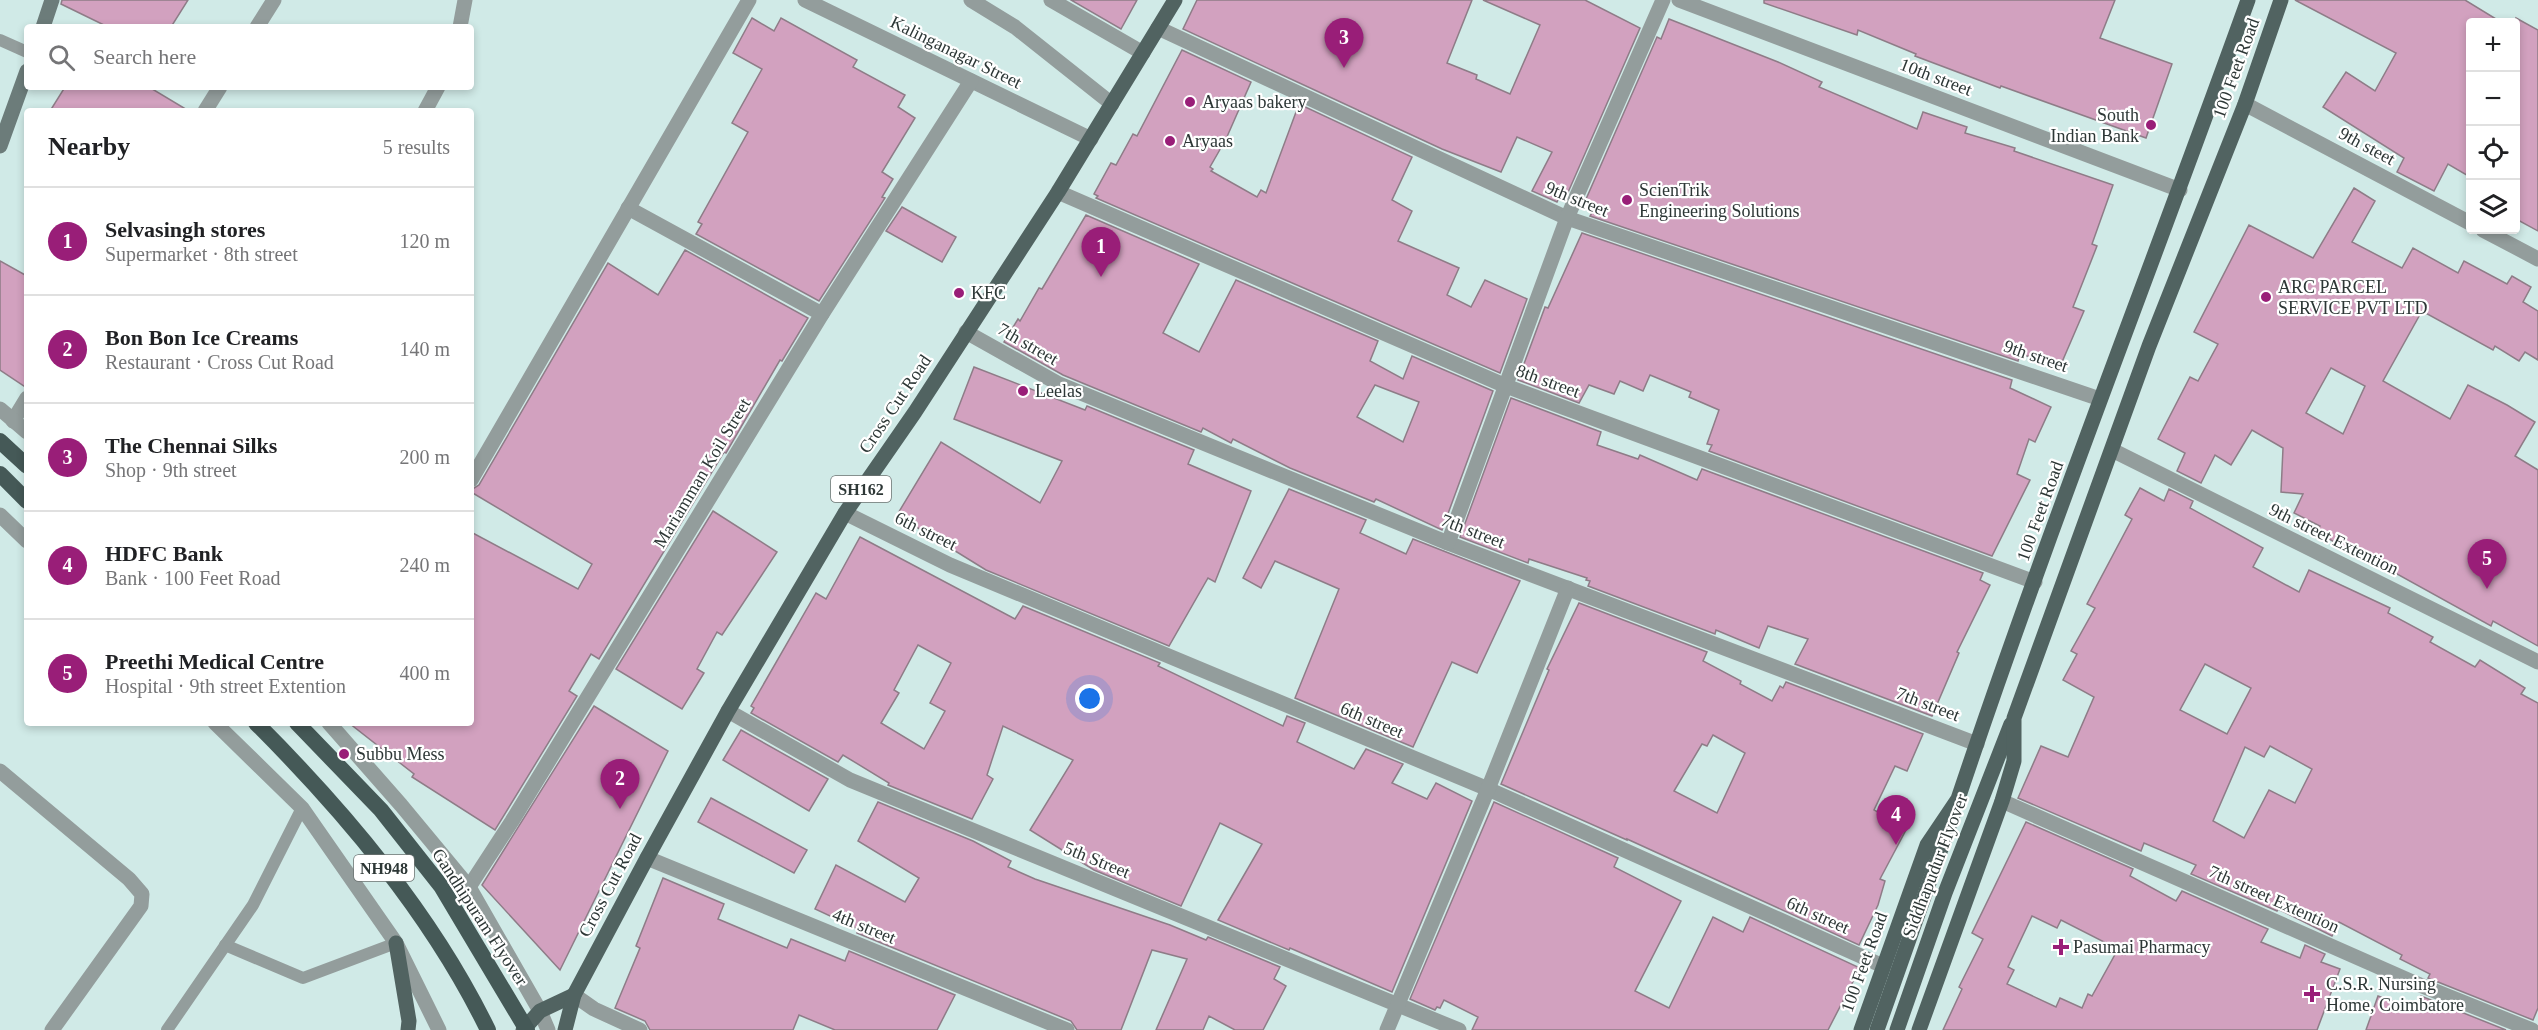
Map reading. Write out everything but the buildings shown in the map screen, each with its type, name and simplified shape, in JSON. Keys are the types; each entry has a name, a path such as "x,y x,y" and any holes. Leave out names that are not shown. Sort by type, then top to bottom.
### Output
{"highway":[{"path":"0,441 24,463"},
{"path":"0,474 24,498"},
{"name":"NH948","path":"259,726 357,832 389,874 455,969 488,1030"},
{"name":"Gandhipuram Flyover","path":"300,726 381,810 441,886 525,1030"}],"main road":[{"path":"44,24 52,0"},
{"name":"Cross Cut Road","path":"574,995 728,711 845,513 915,412 1058,192 1175,0"},
{"name":"100 Feet Road","path":"1861,1030 1927,844 1958,799 2100,399 2180,190 2248,0"},
{"name":"100 Feet Road","path":"1919,1030 2002,801 2014,761 2013,718 2154,335 2245,104 2281,0"},
{"path":"0,146 5,113 24,77"},
{"name":"Siddhapudur Flyover","path":"1897,1030 1945,893 2013,718"},
{"name":"Siddhapudur Flyover","path":"1877,1030 1958,799"},
{"path":"396,943 409,1021 408,1030"},
{"path":"525,1030 540,1011 574,995"},
{"name":"SH162","path":"565,1030 574,995"}],"street":[{"path":"259,24 274,0"},
{"path":"461,24 465,0"},
{"path":"474,475 749,0"},
{"name":"Kalinganagar Street","path":"805,0 1091,139"},
{"path":"971,0 1023,33 1112,104"},
{"path":"1051,0 1143,53"},
{"path":"1448,543 1567,218 1663,0"},
{"name":"10th street","path":"1684,1 2180,190"},
{"name":"9th street","path":"1158,28 1567,218 2100,399"},
{"name":"Mariamman Koil Street","path":"469,887 518,811 822,314 971,81"},
{"path":"207,108 218,90"},
{"path":"427,108 436,90"},
{"name":"9th steet","path":"2245,104 2466,221"},
{"name":"8th street","path":"1058,192 1506,386 2035,582"},
{"path":"628,208 822,314"},
{"path":"2491,234 2538,259"},
{"name":"7th street","path":"966,332 1059,384 1448,543 1977,744"},
{"path":"13,421 24,403"},
{"path":"0,409 24,430"},
{"name":"9th street Extention","path":"2112,450 2538,662"},
{"name":"6th street","path":"845,513 950,565 1488,789 1884,966"},
{"path":"0,515 24,538"},
{"path":"1387,1030 1488,789 1568,588"},
{"name":"5th Street","path":"728,711 850,780 1459,1030"},
{"path":"218,726 302,808 396,943 439,1030"},
{"path":"331,726 401,805 469,887 540,1011 548,1030"},
{"path":"0,771 129,879 142,894 141,906 52,1030"},
{"name":"7th street Extention","path":"2002,801 2415,983 2532,1030"},
{"name":"4th street","path":"647,858 1067,1030"},
{"path":"574,995 594,1009 640,1030"}],"lane":[{"path":"0,40 24,51"},
{"path":"167,1030 253,905 302,808"},
{"path":"225,945 303,978 396,943"}],"place":[{"name":"The Chennai Silks","path":"1344,68"},
{"name":"Aryaas bakery","path":"1190,102"},
{"name":"South Indian Bank","path":"2151,125"},
{"name":"Aryaas","path":"1170,141"},
{"name":"ScienTrik Engineering Solutions","path":"1627,200"},
{"name":"Selvasingh stores","path":"1101,277"},
{"name":"KFC","path":"959,293"},
{"name":"ARC PARCEL SERVICE PVT LTD","path":"2266,297"},
{"name":"Leelas","path":"1023,391"},
{"name":"Preethi Medical Centre","path":"2487,589"},
{"name":"Subbu Mess","path":"344,754"},
{"name":"Bon Bon Ice Creams","path":"620,809"},
{"name":"HDFC Bank","path":"1896,845"},
{"name":"Pasumai Pharmacy","path":"2061,947"},
{"name":"C.S.R. Nursing Home, Coimbatore","path":"2312,994"}]}
